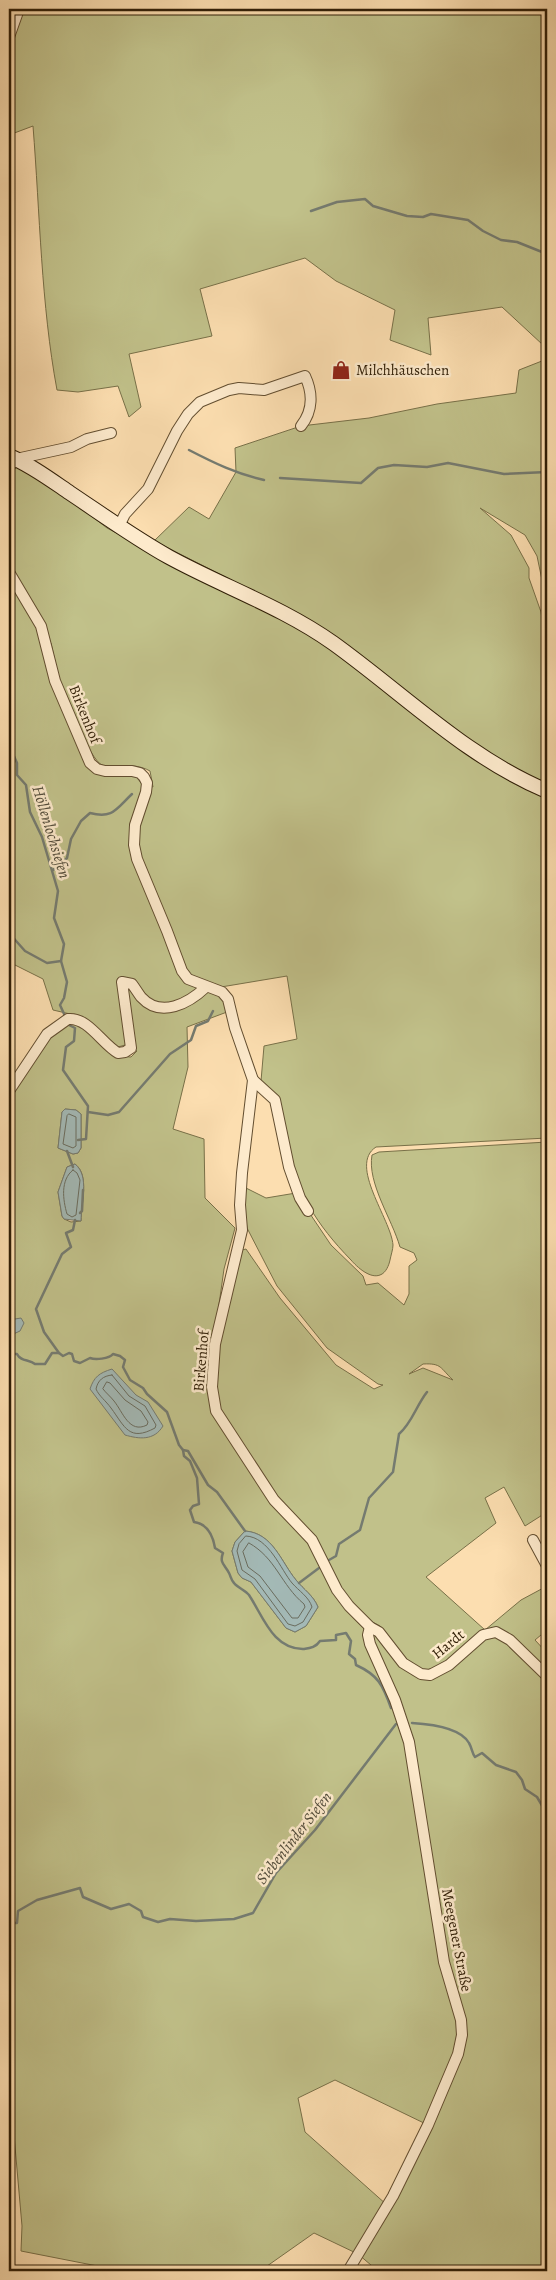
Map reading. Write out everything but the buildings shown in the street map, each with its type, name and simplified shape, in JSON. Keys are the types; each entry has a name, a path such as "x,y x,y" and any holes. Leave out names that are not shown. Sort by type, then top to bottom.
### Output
{"street":[{"path":"9,37 19,9"},
{"path":"119,526 125,514 148,489 177,430 188,414 200,402 229,390 239,388 264,390 305,376 309,385 311,400 301,426"},
{"path":"11,461 71,448 87,439 112,433"},
{"path":"11,461 35,469 119,526 170,557 290,615 333,643 454,738 522,780 547,791"},
{"name":"Birkenhof","path":"9,572 41,626 55,681 86,756 97,768 115,772 132,770 140,773 147,783 146,792 135,825 134,845 137,859 168,931 182,972 188,979 222,992 228,999 235,1028 253,1080 242,1173 240,1205 242,1230 215,1344 212,1399 216,1411 274,1500 312,1540 337,1590 349,1606 370,1626"},
{"path":"9,1091 47,1034 68,1018 80,1020 118,1053 131,1048 122,982 132,984 141,997 158,1008 167,1008 189,1002 206,987"},
{"name":"Birkenhof","path":"253,1080 275,1100 288,1167 300,1198 308,1211"},
{"path":"533,1540 547,1566"},
{"name":"Hardt","path":"370,1626 379,1632 403,1663 421,1674 430,1675 442,1670 483,1635 496,1632 510,1640 547,1676"},
{"name":"Meegener Straße","path":"348,2271 393,2196 428,2125 458,2054 462,2035 461,2020 444,1962 409,1742 395,1700 370,1644 368,1636 370,1626"}],"green space":[{"path":"9,9 547,9 547,342 543,345 502,307 428,318 431,355 390,340 395,310 336,281 305,258 200,289 212,336 129,354 141,407 129,417 118,386 78,392 57,390 44,292 33,126 9,135"},
{"path":"547,359 547,604 537,556 525,535 480,508 511,535 529,568 529,578 541,612 545,640 543,654 547,669 547,786 465,741 293,611 154,541 189,507 209,519 236,472 235,448 301,426 369,418 437,404 516,393 519,370"},
{"path":"19,466 34,473 107,528 210,582 291,620 345,657 420,717 485,763 547,796 547,1138 376,1147 369,1155 367,1166 369,1179 391,1234 393,1247 389,1264 384,1273 376,1276 364,1272 328,1234 302,1193 291,1162 279,1099 261,1081 264,1046 297,1039 287,976 221,987 227,1012 187,1027 188,1067 173,1129 204,1139 205,1198 235,1228 224,1269 214,1340 220,1344 242,1250 246,1249 280,1298 336,1365 374,1389 383,1385 378,1384 327,1348 277,1286 247,1228 244,1187 266,1198 296,1193 331,1245 363,1276 366,1285 378,1283 404,1305 409,1294 409,1266 417,1260 414,1253 400,1247 373,1177 372,1155 379,1152 547,1142 547,1512 525,1526 504,1487 485,1498 496,1523 426,1577 485,1630 521,1600 547,1586 547,1630 535,1640 547,1653 547,2271 378,2271 358,2254 314,2233 260,2271 123,2271 21,2251 22,2226 11,2101 9,2101 9,1096 46,1040 74,1020 115,1056 131,1057 137,1051 125,1045 118,1047 83,1017 53,1010 43,979 9,962 9,475 13,469","holes":["51,643 59,680 84,740 91,752 102,765 108,767 136,766 150,771 153,787 141,783 132,771 115,772 100,769 90,762 55,681 48,647","65,1109 76,1110 81,1114 81,1148 78,1153 73,1154 58,1148 62,1112","75,1164 80,1169 84,1190 81,1221 71,1222 64,1219 58,1192 67,1167","423,1364 434,1364 440,1367 453,1380 423,1368 409,1374","245,1531 255,1533 269,1543 318,1607 306,1626 295,1632 286,1628 251,1582 242,1578 238,1573 232,1551 235,1542","339,1587 351,1603 367,1619 380,1626 410,1666 422,1671 442,1666 485,1630 484,1641 455,1665 438,1676 417,1677 402,1666 376,1634 365,1629 357,1621 335,1593","335,2080 428,2125 387,2205 305,2132 298,2098"]}],"water":[{"path":"65,1109 76,1110 81,1114 81,1148 78,1153 73,1154 58,1148 62,1112"},
{"path":"75,1164 80,1169 84,1190 81,1221 64,1219 58,1192 67,1167"},
{"path":"21,1318 24,1323 20,1331 9,1336 9,1320"},
{"path":"112,1369 136,1395 148,1402 163,1426 155,1434 146,1438 125,1435 90,1389 93,1381 98,1376"},
{"path":"245,1531 263,1537 269,1543 296,1580 316,1603 318,1607 306,1626 295,1632 286,1628 251,1582 242,1578 238,1573 232,1551 235,1542"}],"waterway":[{"path":"311,211 337,202 365,199 373,206 407,216 423,217 431,214 468,220 483,231 501,240 517,242 547,254"},
{"path":"189,450 226,468 264,480"},
{"path":"280,478 361,483 378,468 394,465 427,467 448,463 504,474 547,472"},
{"name":"Höllenlochsiefen","path":"9,745 17,763 17,775 26,785 30,812 42,837 58,891 54,918 64,944 61,961 67,982 64,998 60,1005 65,1016"},
{"path":"53,870 67,858 71,839 81,821 90,813 98,815 109,814 132,794"},
{"path":"9,933 25,951 47,963 61,961"},
{"path":"88,1112 108,1115 119,1112 170,1054 191,1040 196,1026 208,1021 213,1011"},
{"name":"Höllenlochsiefen","path":"69,1025 75,1028 74,1041 66,1047 63,1070 88,1106 86,1139 78,1140"},
{"name":"Höllenlochsiefen","path":"67,1151 73,1167"},
{"name":"Höllenlochsiefen","path":"80,1213 82,1211 83,1190"},
{"name":"Höllenlochsiefen","path":"59,1353 44,1332 36,1309 62,1254 71,1247 66,1233 73,1230 75,1220"},
{"path":"9,1354 17,1354 19,1357 35,1364 45,1364 52,1353 59,1353 63,1356 69,1353 72,1354 74,1361 80,1363 90,1358 102,1359 113,1354 125,1360 123,1367 130,1380 143,1388 167,1412 179,1445 183,1450 184,1456 190,1461 197,1478 199,1504 193,1506 190,1510 194,1522 203,1525 209,1531 215,1548 223,1553 222,1562 233,1582 249,1595 264,1622 284,1644 293,1648 307,1649 315,1646 320,1641 336,1640 336,1635 346,1633 351,1641 349,1654 355,1659 356,1665 370,1673 379,1682 391,1708"},
{"path":"329,1560 336,1556 339,1544 360,1530 369,1498 393,1472 399,1434 407,1425 427,1392"},
{"path":"183,1450 188,1451 208,1485 217,1492 245,1531"},
{"path":"299,1583 319,1568"},
{"path":"412,1723 443,1727 459,1733 469,1743 475,1757 482,1753 496,1765 516,1772 522,1780 525,1789 537,1797 547,1814"},
{"name":"Siebenlinder Siefen","path":"9,1923 17,1923 18,1911 37,1900 80,1888 83,1897 111,1909 129,1904 141,1911 143,1917 158,1922 170,1919 196,1921 234,1919 253,1913 276,1873 315,1830 396,1724"}],"place":[{"name":"Milchhäuschen","path":"341,370"}]}
